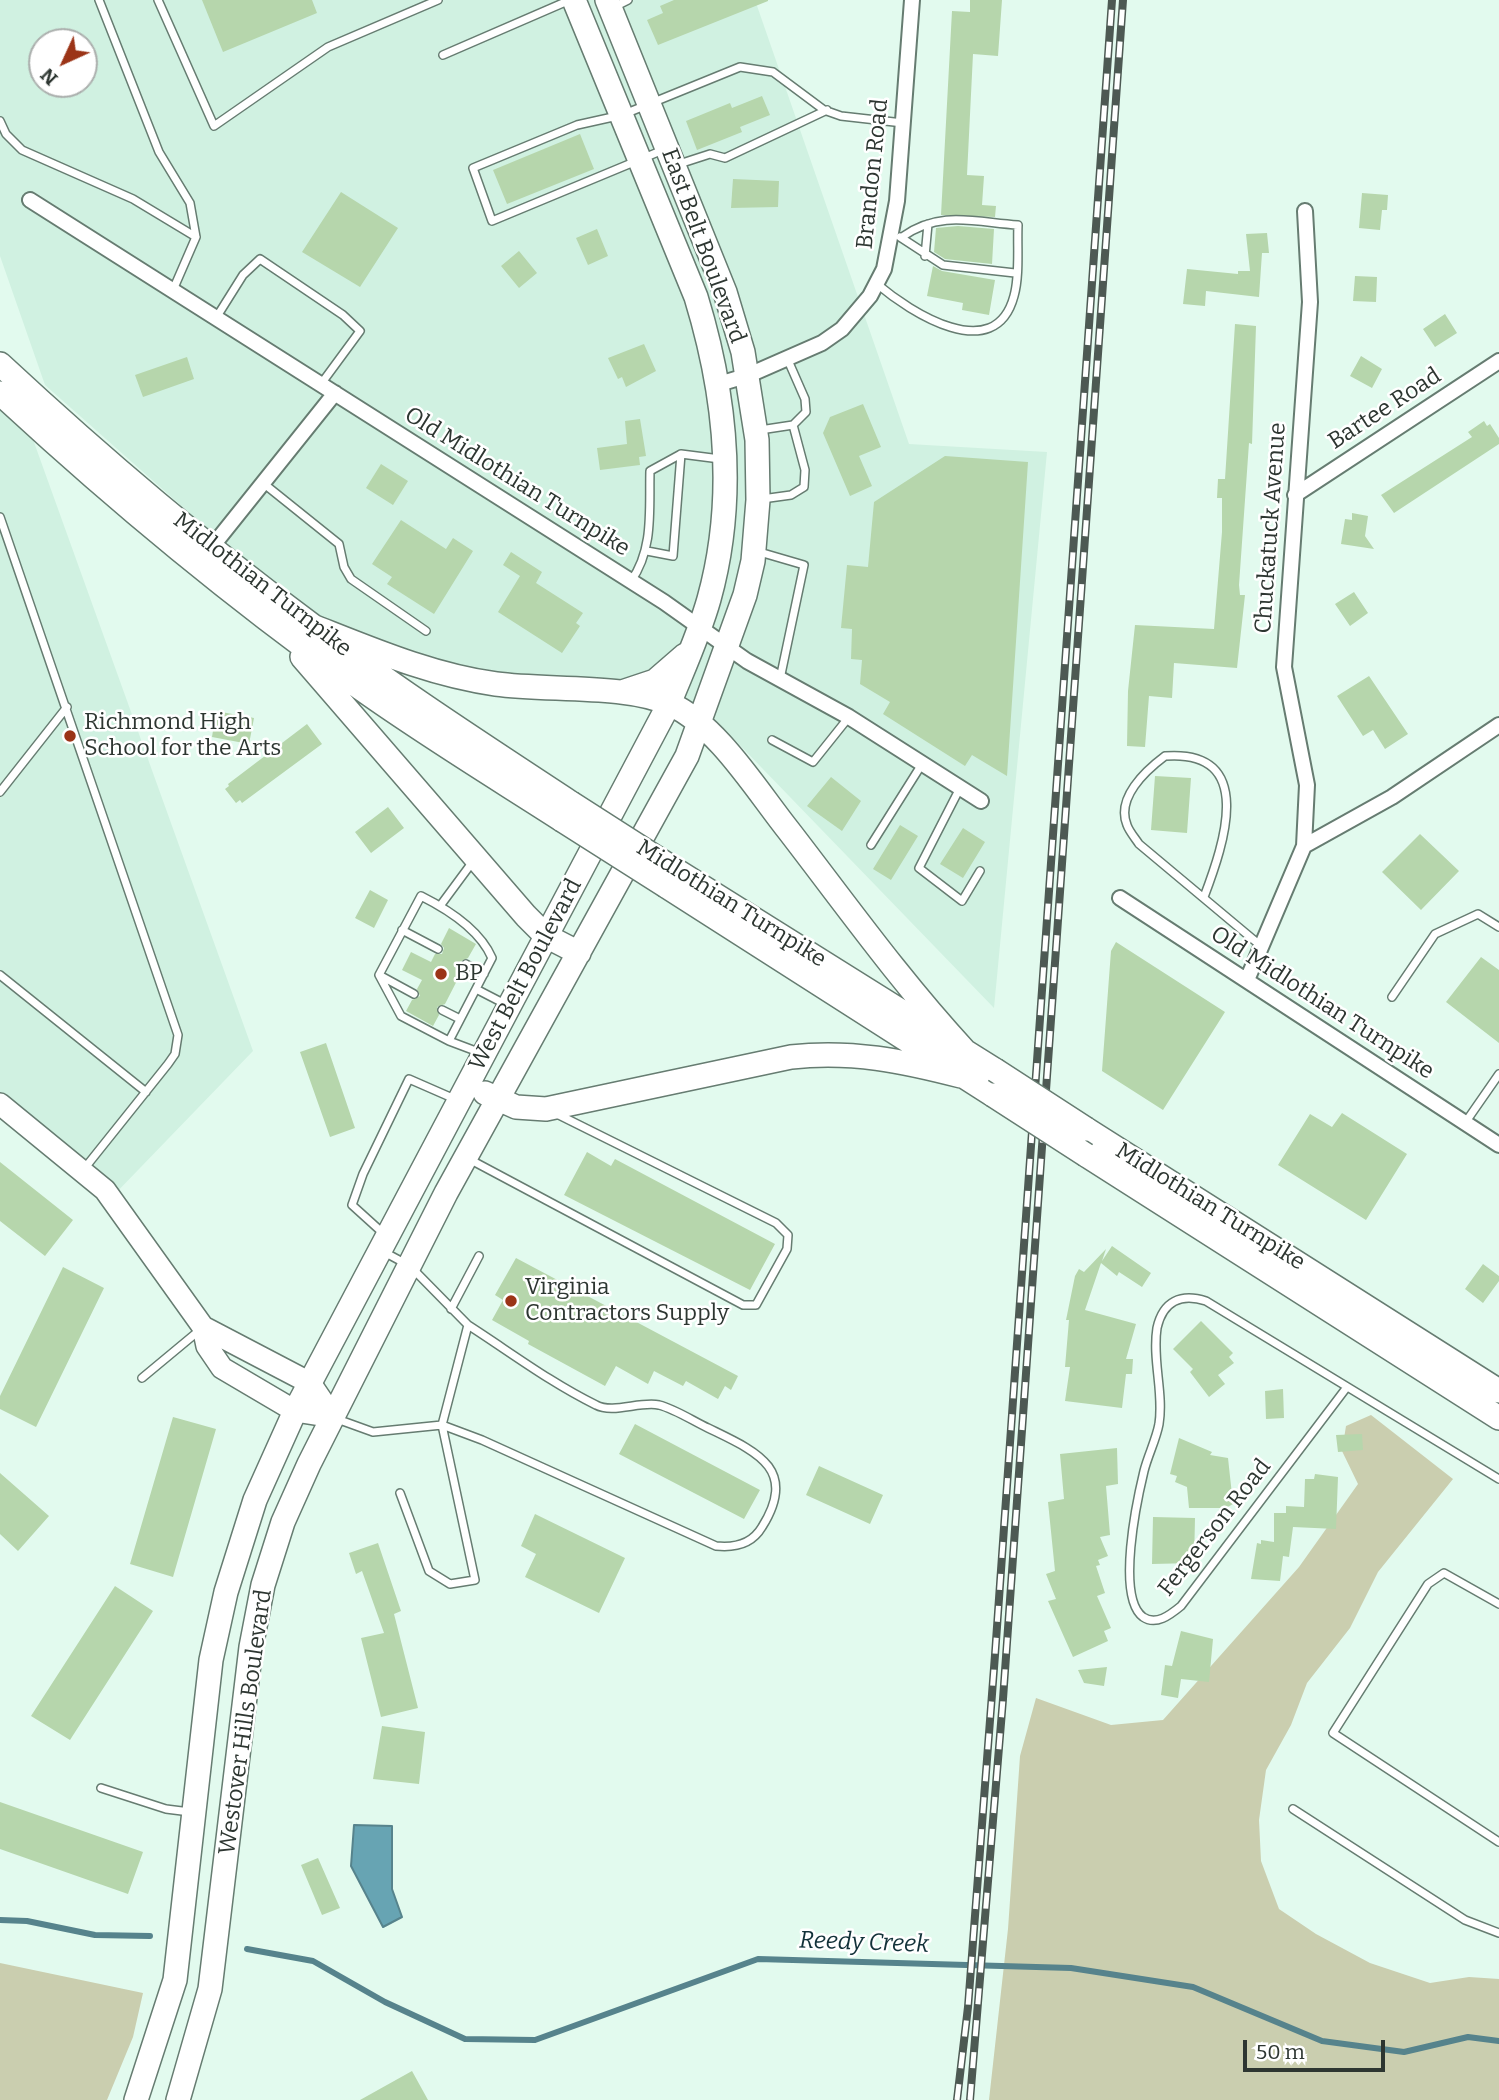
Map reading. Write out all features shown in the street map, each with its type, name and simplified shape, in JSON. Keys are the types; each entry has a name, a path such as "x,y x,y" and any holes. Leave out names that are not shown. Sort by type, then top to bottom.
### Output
{"main road":[{"name":"East Belt Boulevard","path":"572,0 696,297 719,384 725,460 718,556 696,638 669,704 599,838"},
{"name":"East Belt Boulevard","path":"615,3 649,104 724,292 749,375 756,431 758,500 755,551 745,594 701,723 634,856"},
{"name":"Midlothian Turnpike","path":"0,364 126,477 275,626 356,685 670,877 964,1050 1499,1391"},
{"name":"Midlothian Turnpike","path":"0,393 70,458 204,557 310,625 567,812"},
{"path":"310,625 439,673 498,684 620,693 669,704 701,723 754,786 929,1012 964,1050"},
{"path":"275,626 546,936 579,953"},
{"path":"620,693 655,681 696,638"},
{"name":"West Belt Boulevard","path":"460,1099 599,838"},
{"name":"West Belt Boulevard","path":"497,1100 634,856"},
{"name":"Midlothian Turnpike","path":"670,877 961,1076 1499,1418"},
{"path":"460,1099 497,1100 516,1107 546,1109 791,1058 832,1053 890,1059 961,1076"},
{"name":"Westover Hills Boulevard","path":"136,2100 176,1980 211,1660 226,1592 255,1500 295,1411 460,1099"},
{"name":"Westover Hills Boulevard","path":"178,2100 209,1989 251,1647 262,1585 295,1494 497,1100"}],"street":[{"name":"Brandon Road","path":"719,384 749,375 822,343 842,328 877,284 896,237 912,0"},
{"name":"Old Midlothian Turnpike","path":"30,200 631,581 696,638 727,647 780,680 849,717 981,801"},
{"name":"Chuckatuck Avenue","path":"1304,846 1307,785 1284,667 1310,302 1305,211"},
{"name":"Bartee Road","path":"1295,495 1499,362"},
{"path":"204,557 335,393"},
{"path":"1247,980 1304,846 1392,797 1499,725"},
{"name":"Old Midlothian Turnpike","path":"1120,898 1499,1146"},
{"path":"0,1104 83,1170 120,1209 203,1327 206,1346 222,1368 295,1411 333,1417"},
{"path":"203,1327 310,1383 333,1417"}],"lane":[{"path":"99,0 159,152 190,203 196,237 173,290"},
{"path":"158,0 214,126 328,47 439,0"},
{"path":"443,55 572,0"},
{"path":"827,110 725,158 710,155 639,158 492,221 473,168 577,125 622,116 740,67 773,72 827,110 841,116 903,123"},
{"path":"0,121 6,134 22,150 133,199 196,237"},
{"path":"877,284 917,314 957,329 984,332 999,324 1014,297 1016,273 1018,225 937,219 896,237 943,265 1016,273"},
{"path":"925,256 928,224"},
{"path":"216,318 243,275 260,258 343,315 360,331 321,384"},
{"path":"756,431 793,425 806,412 805,399 787,358"},
{"path":"758,500 791,495 804,487 805,470 793,425"},
{"path":"647,551 673,556 681,454"},
{"path":"631,581 647,551 650,471 681,454 725,460"},
{"path":"263,483 339,544 351,579 426,631"},
{"path":"0,517 178,1035 175,1054 83,1170"},
{"path":"755,551 804,565 780,680"},
{"path":"0,792 67,707"},
{"path":"772,740 813,762 849,717"},
{"path":"1204,897 1218,861 1227,800 1225,782 1215,767 1201,758 1165,756 1132,789 1124,807 1126,825 1139,844 1261,947"},
{"path":"871,845 922,764"},
{"path":"960,788 919,868 962,901 979,871"},
{"path":"440,906 476,856"},
{"path":"379,975 421,896 440,906 486,943 492,958 449,1041"},
{"path":"1392,996 1435,934 1478,914 1499,927"},
{"path":"402,930 438,949"},
{"path":"466,964 484,974"},
{"path":"0,975 146,1092"},
{"path":"379,975 414,994"},
{"path":"379,975 401,1016 449,1041 484,1055"},
{"path":"476,989 509,1006"},
{"path":"442,1010 460,1019"},
{"path":"1464,1124 1499,1074"},
{"path":"333,1417 373,1432 442,1425 716,1546 733,1548 751,1540 762,1528 778,1495 775,1476 764,1458 735,1441 658,1405 598,1407 468,1325 384,1243 352,1205 363,1174 409,1080 460,1099"},
{"path":"466,1157 743,1305 756,1305 787,1249 788,1235 776,1223 546,1109"},
{"path":"451,1309 479,1256"},
{"name":"Fergerson Road","path":"1347,1387 1181,1606 1161,1619 1152,1621 1144,1617 1132,1601 1132,1539 1144,1470 1159,1421 1155,1341 1158,1320 1166,1306 1182,1296 1206,1300 1499,1479"},
{"path":"400,1493 429,1571 450,1584 475,1580 442,1425 468,1325"},
{"path":"142,1378 203,1327"},
{"path":"1499,1604 1444,1573 1428,1584 1333,1733 1499,1842"},
{"path":"101,1788 166,1809 194,1813"},
{"path":"1293,1809 1465,1920 1499,1933"}],"shaded area":[{"path":"0,0 755,0 909,444 1047,452 994,1008 731,736 641,678 617,684 563,683 435,666 336,630 256,572 45,385 0,256"},
{"name":"Richmond High School for the Arts","path":"0,395 26,420 253,1051 111,1198 0,1105"},
{"path":"1371,1415 1453,1479 1378,1572 1350,1628 1307,1683 1291,1725 1266,1770 1259,1820 1261,1861 1279,1909 1316,1934 1370,1963 1430,1983 1469,1977 1499,1979 1499,2100 989,2100 1008,1929 1020,1756 1036,1698 1111,1725 1163,1720 1299,1567 1358,1484 1342,1451 1346,1426"},
{"path":"0,1963 143,1993 133,2037 107,2100 0,2100"}],"water":[{"path":"354,1825 392,1826 392,1889 402,1917 383,1927 351,1866"}],"building":[{"path":"202,0 312,0 317,13 223,52"},
{"path":"674,0 768,1 658,45 647,20 663,13 660,6"},
{"path":"970,0 1002,0 998,56 973,54 967,175 984,176 982,205 996,206 995,217 941,215 952,11 970,12"},
{"path":"762,96 770,115 740,127 742,132 697,150 686,121 730,103 732,108"},
{"path":"580,134 594,169 507,204 493,170"},
{"path":"733,179 779,181 778,207 731,208"},
{"path":"341,192 398,228 360,287 302,252"},
{"path":"1362,193 1388,195 1387,210 1382,210 1380,230 1359,228"},
{"path":"958,226 994,229 992,264 945,259 934,252 936,228"},
{"path":"597,229 608,256 588,265 576,238"},
{"path":"1267,233 1269,253 1262,253 1259,297 1206,291 1205,306 1183,304 1187,269 1238,274 1238,271 1250,271 1246,234"},
{"path":"519,251 537,273 519,288 501,266"},
{"path":"933,266 942,271 995,280 989,315 962,310 963,303 927,296"},
{"path":"1355,276 1377,277 1376,302 1353,301"},
{"path":"1445,314 1457,333 1435,347 1423,329"},
{"path":"1235,324 1256,326 1252,444 1249,443 1239,585 1240,595 1245,595 1237,668 1174,663 1172,698 1149,696 1145,747 1127,746 1128,691 1135,625 1214,629 1222,532 1222,498 1217,498 1218,479 1225,479"},
{"path":"644,344 656,371 626,387 622,377 618,379 608,358"},
{"path":"1361,356 1382,369 1372,388 1350,376"},
{"path":"187,357 194,379 143,397 135,375"},
{"path":"863,404 881,447 859,456 872,486 850,496 823,433 830,417"},
{"path":"640,419 646,456 639,457 640,465 600,470 597,448 627,444 625,421"},
{"path":"1484,421 1487,426 1490,424 1499,438 1499,444 1394,513 1381,495 1472,437 1468,432"},
{"path":"945,456 1028,462 1007,776 972,755 965,766 883,714 890,702 860,684 862,660 851,659 852,629 841,628 847,565 868,567 874,502"},
{"path":"381,464 408,481 393,505 366,488"},
{"path":"1352,513 1368,516 1365,536 1374,549 1341,544 1345,519 1352,520"},
{"path":"401,520 446,549 453,538 473,551 434,614 387,584 392,577 372,564"},
{"path":"511,552 542,572 536,583 583,613 576,623 580,626 562,653 498,612 520,576 503,565"},
{"path":"1354,592 1368,613 1350,626 1335,604"},
{"path":"1369,676 1408,734 1385,749 1373,730 1363,736 1337,696"},
{"path":"216,711 254,718 249,744 212,737"},
{"path":"307,724 322,744 242,803 240,800 236,803 225,789 228,784"},
{"path":"1155,776 1191,778 1187,833 1151,830"},
{"path":"831,777 861,801 842,831 807,806"},
{"path":"388,807 404,828 371,853 355,832"},
{"path":"900,825 918,836 891,880 873,869"},
{"path":"963,828 985,842 963,878 940,864"},
{"path":"1420,834 1459,871 1421,910 1382,872"},
{"path":"370,890 388,900 374,928 355,918"},
{"path":"449,928 476,944 468,958 460,962 463,969 445,1004 437,1007 439,1015 433,1026 406,1011 412,1000 420,996 417,989 422,980 402,970 411,952 431,962 435,954 442,954 444,948 441,944"},
{"path":"1116,942 1225,1012 1163,1110 1102,1071 1111,951"},
{"path":"1481,957 1499,970 1499,1043 1446,1002"},
{"path":"326,1043 355,1128 330,1137 300,1052"},
{"path":"1342,1113 1407,1154 1366,1220 1278,1165 1310,1114 1332,1127"},
{"path":"587,1152 611,1166 615,1159 775,1244 750,1290 564,1195"},
{"path":"0,1162 73,1220 45,1256 0,1221"},
{"path":"1112,1246 1151,1273 1142,1287 1119,1272 1117,1276 1101,1263 1085,1310 1136,1324 1126,1359 1133,1359 1132,1374 1126,1374 1122,1408 1065,1401 1070,1367 1065,1367 1069,1320 1066,1320 1075,1276 1079,1269 1084,1272 1106,1249 1102,1261"},
{"path":"516,1258 738,1376 731,1390 725,1386 718,1399 686,1381 683,1386 654,1371 648,1384 616,1366 605,1386 528,1344 529,1341 492,1320 503,1300 495,1295"},
{"path":"1483,1264 1499,1276 1499,1281 1483,1303 1465,1289"},
{"path":"63,1267 104,1288 36,1427 0,1409 0,1396"},
{"path":"1201,1321 1233,1353 1229,1357 1234,1363 1218,1375 1225,1384 1209,1397 1190,1372 1193,1369 1173,1349"},
{"path":"1283,1389 1284,1418 1266,1419 1265,1391"},
{"path":"173,1417 216,1429 173,1577 130,1564"},
{"path":"635,1424 760,1490 744,1519 619,1454"},
{"path":"1362,1434 1363,1450 1338,1452 1336,1435"},
{"path":"1179,1438 1212,1452 1210,1455 1228,1458 1233,1504 1226,1508 1189,1508 1187,1487 1175,1482 1177,1476 1170,1474"},
{"path":"1117,1448 1118,1484 1106,1486 1110,1535 1100,1537 1108,1556 1098,1560 1100,1565 1096,1566 1105,1593 1097,1596 1111,1628 1104,1631 1108,1641 1073,1657 1048,1601 1056,1599 1046,1574 1055,1571 1048,1502 1064,1499 1060,1454"},
{"path":"819,1466 883,1495 870,1524 806,1495"},
{"path":"0,1473 49,1516 18,1551 0,1534"},
{"path":"1315,1474 1338,1477 1336,1529 1293,1527 1289,1557 1283,1556 1280,1581 1251,1579 1257,1543 1261,1544 1261,1540 1274,1542 1274,1513 1286,1513 1286,1506 1304,1507 1305,1479 1314,1479"},
{"path":"535,1514 625,1558 599,1613 525,1577 536,1554 521,1546"},
{"path":"1153,1517 1195,1518 1194,1563 1152,1564"},
{"path":"378,1543 401,1611 394,1614 418,1708 381,1717 361,1638 384,1633 362,1571 356,1574 349,1553"},
{"path":"115,1586 153,1611 70,1740 31,1716"},
{"path":"1181,1631 1213,1639 1209,1682 1181,1679 1178,1698 1161,1695 1165,1665 1172,1666"},
{"path":"1107,1667 1104,1686 1084,1683 1078,1670"},
{"path":"382,1726 425,1732 419,1784 373,1779"},
{"path":"0,1802 143,1852 128,1894 0,1849"},
{"path":"318,1858 340,1908 322,1915 301,1865"},
{"path":"412,2071 428,2100 360,2100"}],"waterway":[{"name":"Reedy Creek","path":"0,1920 27,1921 95,1935 150,1936"},
{"name":"Reedy Creek","path":"247,1949 313,1961 385,2002 465,2039 535,2040 758,1959 1071,1968 1193,1987 1322,2041 1404,2052 1468,2037 1499,2041"}],"railway":[{"path":"957,2100 968,2007 995,1655 1112,0"},
{"path":"970,2100 1003,1699 1123,0"}],"place":[{"name":"Richmond High School for the Arts","path":"70,736"},
{"name":"BP","path":"441,974"},
{"name":"Virginia Contractors Supply","path":"511,1301"}]}
